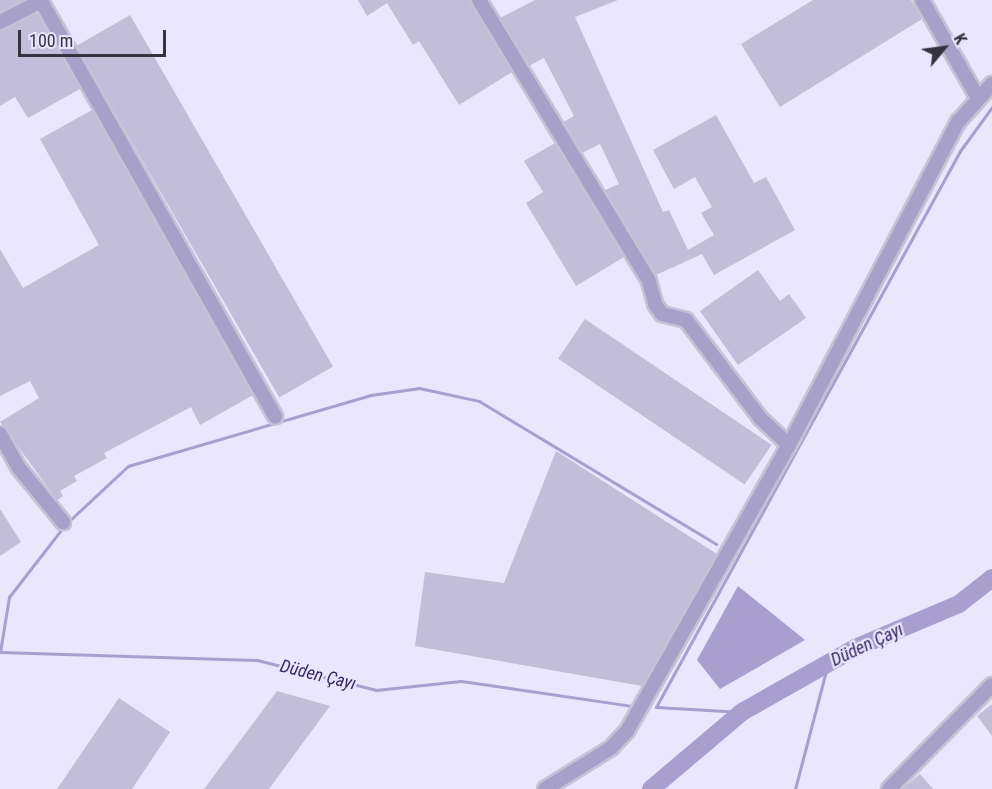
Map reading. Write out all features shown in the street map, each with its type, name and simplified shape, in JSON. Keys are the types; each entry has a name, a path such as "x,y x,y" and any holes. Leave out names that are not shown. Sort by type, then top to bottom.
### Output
{"street":[{"path":"479,0 649,281 655,304 662,314 686,320 761,419 789,445"},
{"path":"922,0 978,98"},
{"path":"0,22 41,1 275,417"},
{"path":"545,789 611,748 627,731 789,445 958,122 992,84"},
{"path":"0,434 19,468 63,522"},
{"path":"890,789 992,685"}],"shaded area":[{"path":"738,586 805,640 720,689 697,660"}],"building":[{"path":"0,0 23,0 0,12"},
{"path":"358,0 470,0 512,72 459,105 419,41 413,45 387,3 367,16"},
{"path":"535,0 618,0 575,17 663,212 669,210 688,250 714,235 701,213 712,207 695,177 674,189 653,150 716,115 754,183 766,177 795,230 714,275 702,254 656,275 605,190 619,184 600,144 582,153 563,122 574,116 544,58 529,66 500,18"},
{"path":"813,0 911,0 922,19 780,107 741,44"},
{"path":"37,13 80,89 28,118 15,97 0,106 0,31"},
{"path":"130,15 333,367 279,398 76,46"},
{"path":"92,110 253,395 200,425 191,407 104,453 107,458 74,476 77,481 60,491 63,496 57,500 0,422 39,398 30,381 0,396 0,249 23,288 99,245 40,139"},
{"path":"555,143 624,257 576,286 526,203 543,192 524,161"},
{"path":"758,270 780,301 789,294 806,318 738,365 700,311"},
{"path":"585,319 772,445 745,485 558,359"},
{"path":"556,451 717,554 642,686 415,646 425,572 504,583"},
{"path":"0,509 21,542 0,556"},
{"path":"277,691 330,706 269,789 204,789"},
{"path":"119,698 170,732 132,789 57,789"},
{"path":"992,704 992,736 977,716"},
{"path":"920,774 933,789 902,789"}],"waterway":[{"path":"742,712 656,707 960,151 992,107"},
{"path":"69,521 128,466 371,395 419,388 479,401 716,544"},
{"path":"0,652 9,597 64,526"},
{"name":"Düden Çayı","path":"651,789 742,712 855,648 959,604 992,578"},
{"name":"Düden Çayı","path":"0,652 257,660 376,690 461,681 633,706"},
{"path":"795,789 828,663"}]}
